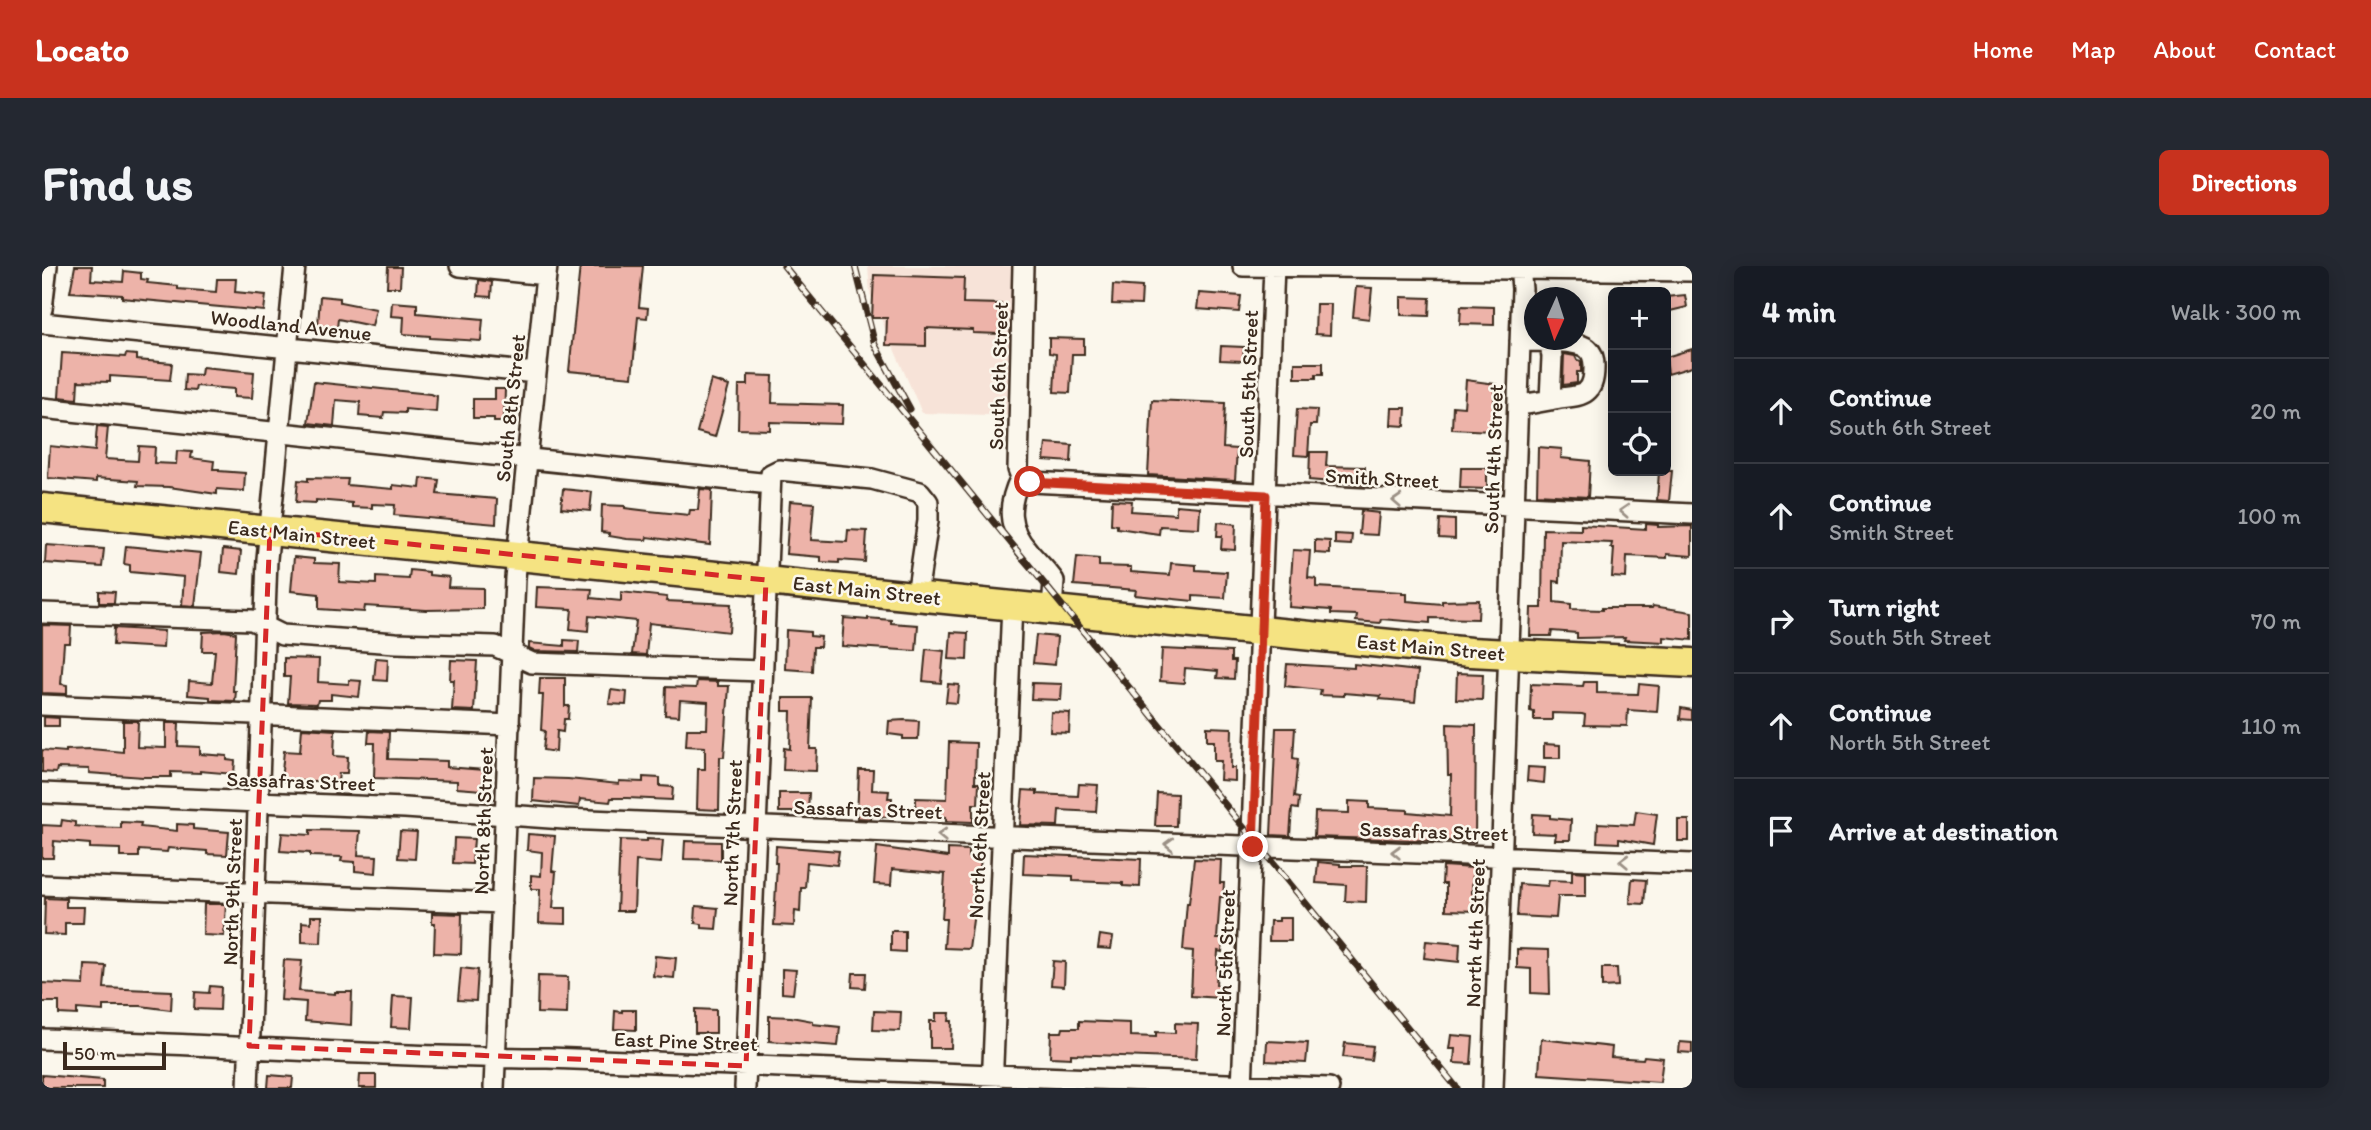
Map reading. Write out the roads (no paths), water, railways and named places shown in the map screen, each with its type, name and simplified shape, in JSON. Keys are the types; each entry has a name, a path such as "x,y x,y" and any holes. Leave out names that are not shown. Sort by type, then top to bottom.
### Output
{"highway":[{"name":"East Main Street","path":"42,508 1261,631 1508,654 1692,663"}],"street":[{"path":"42,309 47,266"},
{"name":"North 9th Street","path":"248,1088 264,626 270,530 295,266"},
{"path":"460,266 546,271"},
{"name":"South 6th Street","path":"1023,266 1018,469 1021,477 1040,484 1070,486"},
{"path":"1243,266 1692,271"},
{"name":"South 5th Street","path":"1261,631 1274,266"},
{"name":"South 4th Street","path":"1508,654 1521,268"},
{"name":"South 8th Street","path":"517,555 546,271"},
{"name":"Woodland Avenue","path":"42,323 536,373"},
{"path":"1520,341 1524,341"},
{"path":"1518,405 1573,398 1588,390 1593,380 1594,363 1587,348"},
{"path":"1550,399 1551,350"},
{"path":"42,408 770,484 771,474 779,470 872,479 920,492 928,502 928,521 917,595"},
{"path":"1021,477 1010,506 1012,521 1026,550 1054,581 1052,609"},
{"name":"North 7th Street","path":"745,1088 770,484"},
{"name":"Smith Street","path":"1070,486 1692,514"},
{"name":"North 8th Street","path":"495,1088 517,555"},
{"name":"North 6th Street","path":"992,1082 1013,604"},
{"path":"42,613 252,620 282,635 396,643 495,646 532,663 762,671"},
{"name":"North 5th Street","path":"1242,1086 1261,631"},
{"name":"North 4th Street","path":"1493,1088 1508,654"},
{"path":"42,705 510,725"},
{"name":"Sassafras Street","path":"42,793 405,807 506,815 755,827 1692,864"},
{"path":"42,885 502,903"},
{"name":"East Pine Street","path":"42,1039 746,1066 992,1082 1329,1088"}],"railway":[{"path":"784,266 1457,1088"},
{"path":"855,266 875,345 910,409"}]}
